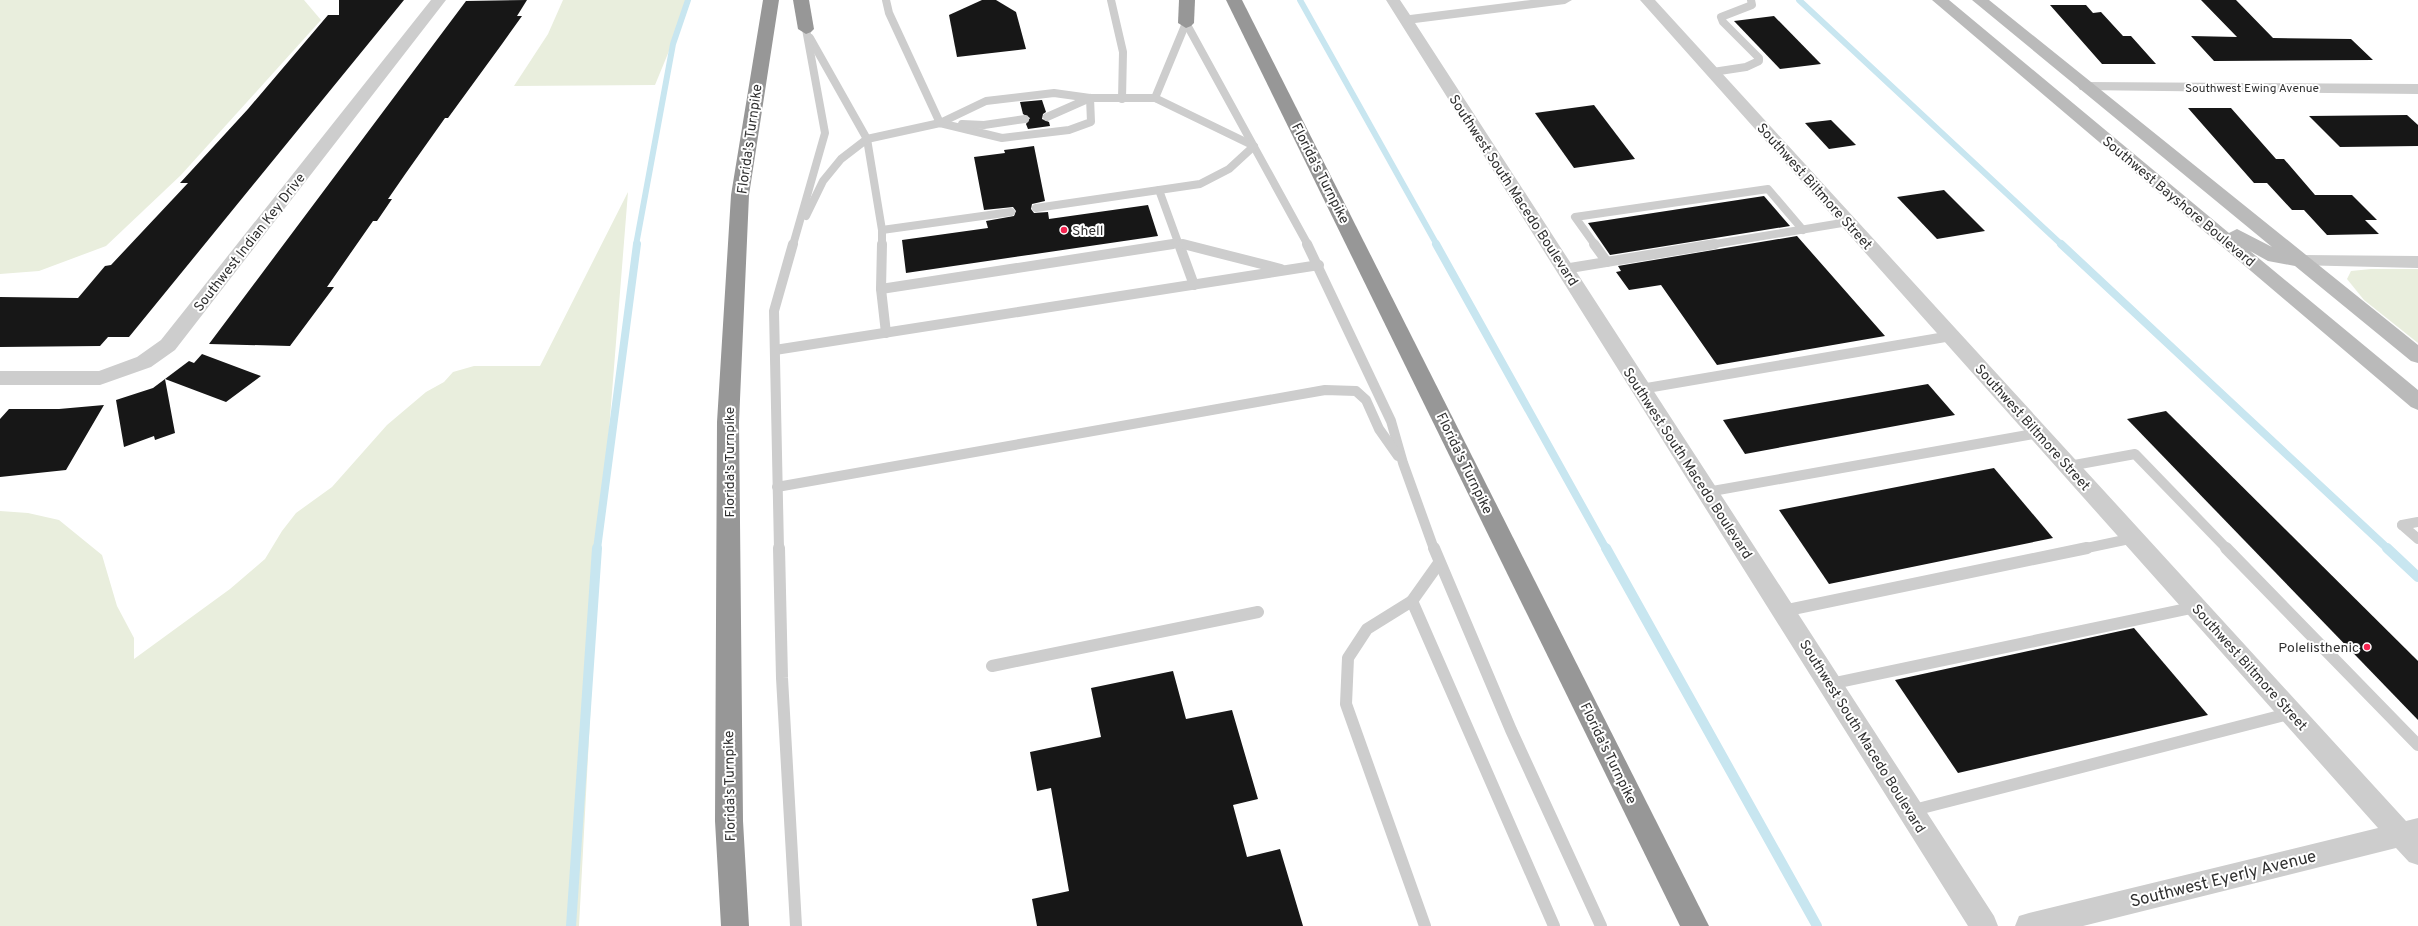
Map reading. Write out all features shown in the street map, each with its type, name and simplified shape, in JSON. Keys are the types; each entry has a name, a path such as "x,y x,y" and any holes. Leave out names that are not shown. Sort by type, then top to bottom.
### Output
{"highway":[{"name":"Florida's Turnpike","path":"734,926 729,821 728,422 740,195 771,0"},
{"path":"801,0 806,29"},
{"path":"1186,23 1187,0"},
{"name":"Florida's Turnpike","path":"1234,0 1695,926"}],"main road":[{"name":"Southwest Bayshore Boulevard","path":"1940,0 2418,402"},
{"name":"Southwest Bayshore Boulevard","path":"1980,0 2418,356"},
{"path":"2087,124 2100,129 2132,150 2236,235 2275,257 2301,261"}],"street":[{"name":"Southwest Indian Key Drive","path":"0,378 100,378 144,362 168,346 439,0"},
{"name":"Southwest South Macedo Boulevard","path":"1393,0 1984,926"},
{"path":"1406,20 1565,0"},
{"name":"Southwest Biltmore Street","path":"1647,0 2292,713 2412,839"},
{"name":"Southwest Ewing Avenue","path":"2086,87 2418,89"},
{"path":"2301,261 2418,262"},
{"name":"Southwest Eyerly Avenue","path":"2029,926 2412,839"}],"lane":[{"path":"886,0 889,13 940,123"},
{"path":"1111,0 1123,52 1122,99"},
{"path":"1713,72 1746,67 1759,61 1759,58 1723,22 1721,17 1752,5 1751,0"},
{"path":"1155,98 1186,23"},
{"path":"1186,23 1320,265 1391,421 1403,463 1439,563 1511,730 1601,926"},
{"path":"806,29 867,139 882,230 881,289 886,333"},
{"path":"796,926 782,678 774,310 825,133 806,29"},
{"path":"795,240 823,181 841,159 867,139 940,123 986,101 1054,93 1090,98 1155,98 1254,146"},
{"path":"940,123 1002,138 1069,130 1091,122 1090,98"},
{"path":"1047,117 1090,98"},
{"path":"940,123 984,125 1025,119"},
{"path":"1036,208 1200,184 1221,176 1240,162 1254,146"},
{"path":"1607,262 1575,217 1768,189 1803,230"},
{"path":"1159,190 1194,285"},
{"path":"882,230 1011,212"},
{"path":"1564,269 1848,222"},
{"path":"881,289 1179,243 1285,270"},
{"path":"774,350 1320,265"},
{"path":"1641,389 1951,336"},
{"path":"778,487 1325,390 1356,391 1366,400 1379,429 1403,463"},
{"path":"1707,492 2039,433"},
{"path":"2068,466 2135,454 2418,745"},
{"path":"2418,522 2402,525 2418,539"},
{"path":"1783,611 2134,538"},
{"path":"1425,926 1346,704 1348,658 1367,629 1412,601 1439,563"},
{"path":"1412,601 1554,926"},
{"path":"1830,684 2196,607"},
{"path":"992,666 1258,612"},
{"path":"1910,811 2292,713"}],"green space":[{"path":"0,0 304,0 321,20 181,175 106,246 39,271 0,274"},
{"path":"563,0 690,0 655,85 514,86 548,34"},
{"path":"628,192 598,568 579,926 0,926 0,511 28,513 59,520 102,555 117,606 134,638 134,659 230,589 265,559 282,531 296,513 332,487 387,425 426,392 444,382 453,372 474,366 540,366"},
{"path":"2371,269 2418,269 2418,343 2364,300 2347,279 2351,271"}],"building":[{"path":"339,0 404,0 129,337 108,337 100,346 0,347 0,297 78,298 105,266 111,265 188,183 180,183 248,109 328,15 339,15"},
{"path":"527,0 517,16 522,16 448,118 445,118 406,173 388,199 392,199 377,221 373,221 327,287 334,287 290,346 209,344 466,1"},
{"path":"982,0 996,0 1016,12 1026,49 957,57 949,15"},
{"path":"2201,0 2236,0 2273,38 2351,39 2373,60 2214,61 2191,36 2237,37"},
{"path":"2050,5 2086,5 2093,13 2101,12 2123,36 2131,36 2156,64 2102,64"},
{"path":"1774,16 1821,64 1780,69 1734,21"},
{"path":"1042,100 1046,112 1043,114 1042,119 1049,122 1050,126 1028,129 1026,124 1030,118 1023,114 1020,102"},
{"path":"1594,105 1635,159 1574,168 1535,113"},
{"path":"2188,108 2231,108 2276,159 2284,159 2315,195 2352,195 2377,220 2365,220 2379,234 2327,235 2304,210 2292,210 2267,183 2254,183"},
{"path":"2407,115 2418,125 2418,146 2340,147 2309,116"},
{"path":"1831,120 1856,145 1829,149 1805,123"},
{"name":"Shell","path":"1034,146 1045,201 1032,204 1031,209 1034,213 1048,212 1049,219 1148,205 1158,236 906,273 902,240 988,228 986,221 1014,216 1016,211 1013,207 984,210 974,157 1005,153 1004,150"},
{"path":"1944,190 1985,231 1937,239 1897,197"},
{"path":"1764,196 1790,226 1610,255 1588,223"},
{"path":"1797,236 1885,336 1717,365 1661,285 1629,290 1616,272 1621,271 1618,266"},
{"path":"202,354 261,376 226,402 165,379 189,361 194,363"},
{"path":"165,379 175,433 155,440 154,436 124,447 116,400 153,388"},
{"path":"1928,384 1955,415 1745,454 1723,420"},
{"path":"104,405 66,470 0,477 0,419 9,409 59,409"},
{"path":"2166,411 2418,661 2418,720 2127,419"},
{"path":"1994,468 2053,538 1829,584 1779,510"},
{"path":"2134,628 2208,715 1958,773 1895,680"},
{"path":"1173,671 1186,719 1232,710 1258,799 1233,805 1247,857 1280,849 1303,926 1037,926 1032,899 1069,891 1051,788 1037,791 1030,752 1101,737 1091,688"}],"waterway":[{"path":"636,245 673,44 688,0"},
{"path":"1300,0 1437,245"},
{"path":"1799,0 2062,245"},
{"path":"597,549 637,244"},
{"path":"1436,244 1606,549"},
{"path":"2061,244 2388,549"},
{"path":"571,926 597,548"},
{"path":"1606,548 1817,926"},
{"path":"2387,548 2418,577"}],"place":[{"name":"Shell","path":"1064,230"},
{"name":"Polelisthenic","path":"2367,647"}]}
